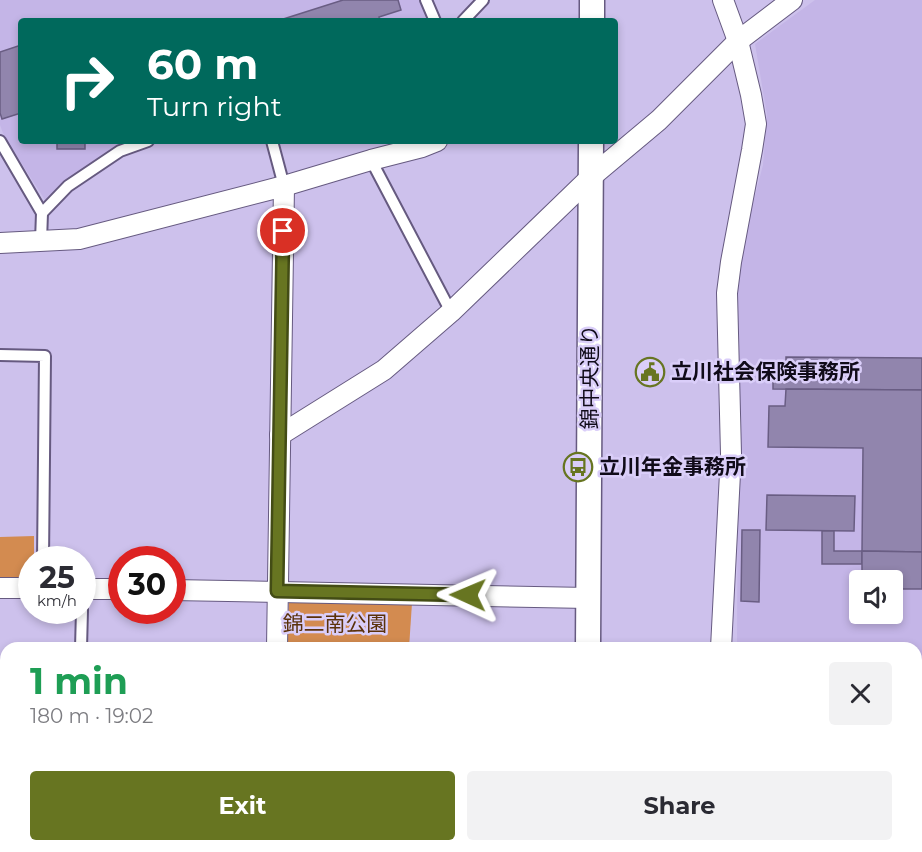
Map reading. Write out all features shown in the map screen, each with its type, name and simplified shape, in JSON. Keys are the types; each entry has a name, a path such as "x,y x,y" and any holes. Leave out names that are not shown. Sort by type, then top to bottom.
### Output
{"street":[{"path":"592,0 592,18"},
{"path":"721,642 731,454 726,293 756,124 738,41 723,0"},
{"path":"280,435 384,370 451,312 591,177 659,120 738,41 792,0"},
{"path":"0,243 79,239 284,186 430,144"},
{"name":"錦中央通り","path":"588,642 591,144"},
{"path":"277,642 284,186"},
{"path":"0,588 18,588"},
{"path":"186,590 588,598"}],"lane":[{"path":"426,0 434,18"},
{"path":"466,18 483,0"},
{"path":"0,141 42,213 41,242"},
{"path":"42,213 68,186 120,151 140,144"},
{"path":"273,144 284,186"},
{"path":"372,160 451,312"},
{"path":"0,355 45,356 43,546"},
{"path":"81,642 82,624"}],"shaded area":[{"path":"0,0 419,0 427,18 18,18 18,144 124,144 68,179 45,200 4,136 0,125"},
{"path":"815,0 922,0 922,642 737,642 736,268 763,165 767,115 755,44"}],"green space":[{"path":"34,536 34,546 18,546 18,584 0,584 0,537"},
{"name":"錦二南公園","path":"289,598 412,603 409,642 287,642"}],"building":[{"path":"343,0 398,0 401,10 379,18 286,18"},
{"path":"18,46 18,114 2,119 0,113 0,52"},
{"path":"57,144 85,144 85,149 57,149"},
{"path":"786,357 922,358 922,390 773,389 773,362 786,362"},
{"path":"786,389 922,390 922,552 862,551 863,448 768,447 769,406 785,406"},
{"path":"767,495 855,496 854,531 766,530"},
{"path":"742,530 760,530 759,602 741,601"},
{"path":"822,531 834,531 834,551 862,551 862,564 822,564"},
{"path":"862,551 922,552 922,589 903,589 903,570 862,570"}],"place":[{"name":"立川社会保険事務所","path":"650,372"},
{"name":"立川年金事務所","path":"578,467"}],"route":[{"path":"283,231 277,591 468,595"}]}
